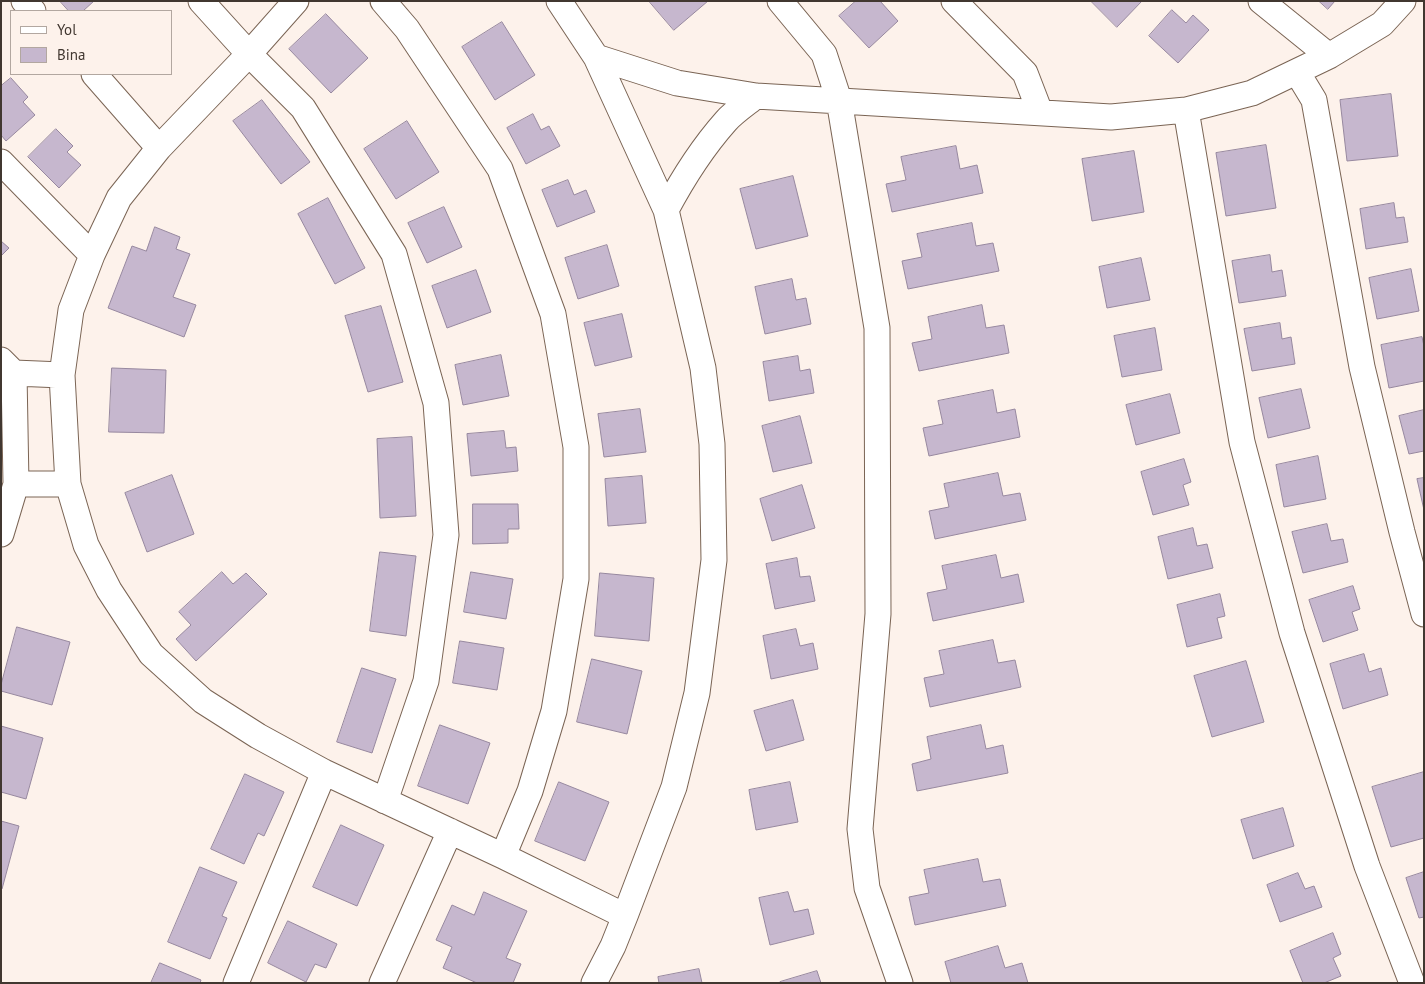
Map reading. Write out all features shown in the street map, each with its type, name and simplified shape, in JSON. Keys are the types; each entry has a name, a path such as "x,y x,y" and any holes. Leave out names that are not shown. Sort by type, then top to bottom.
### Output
{"street":[{"path":"24,1 33,10"},
{"path":"201,1 249,54 303,108 394,254 436,403 446,535 426,681 385,801"},
{"path":"296,1 160,148 119,198 92,255 71,310 62,375 68,484 86,545 109,590 151,654 204,701 258,736 324,772 625,916"},
{"path":"383,1 407,29 500,169 554,314 576,447 576,579 554,711 530,791 502,856"},
{"path":"559,1 596,56 666,210 703,368 712,444 714,560 697,693 674,787 613,946 594,983"},
{"path":"780,1 824,54 840,100 877,328 878,614 860,829 866,888 900,983"},
{"path":"954,1 1025,73 1040,112"},
{"path":"1261,1 1329,56"},
{"path":"596,56 677,83 756,96 1111,117 1186,110 1252,93 1329,56 1382,24 1403,1"},
{"path":"1296,72 1314,100 1362,367 1424,614"},
{"path":"95,75 160,148"},
{"path":"666,210 680,182 700,153 727,120 756,96"},
{"path":"1186,110 1242,442 1292,633 1367,866 1412,983"},
{"path":"1,162 92,255"},
{"path":"1,534 16,484 7,366 62,375"},
{"path":"16,484 68,484"},
{"path":"236,983 324,772"},
{"path":"382,983 450,831"}],"building":[{"path":"60,1 94,1 84,10 68,10"},
{"path":"649,1 708,1 674,30"},
{"path":"856,1 880,1 898,21 869,48 839,16"},
{"path":"1091,1 1142,1 1117,27"},
{"path":"1319,1 1335,1 1328,9"},
{"path":"1172,10 1186,23 1193,15 1209,30 1178,63 1149,36"},
{"path":"326,14 368,58 331,93 289,49"},
{"path":"502,22 535,75 495,100 462,47"},
{"path":"11,78 28,97 23,102 35,115 6,141 1,135 1,86"},
{"path":"1391,94 1398,156 1347,161 1340,100"},
{"path":"262,100 310,162 281,184 233,121"},
{"path":"533,114 541,130 549,126 560,146 526,164 507,128"},
{"path":"407,121 439,172 396,199 364,149"},
{"path":"56,129 73,146 67,152 81,165 59,188 28,157"},
{"path":"1266,145 1276,208 1226,216 1216,153"},
{"path":"956,146 960,169 977,165 983,193 892,212 886,184 906,180 901,157"},
{"path":"1134,151 1144,212 1092,221 1082,159"},
{"path":"793,176 808,236 756,249 740,189"},
{"path":"568,180 574,195 586,190 595,212 557,227 542,190"},
{"path":"328,198 365,268 335,284 298,214"},
{"path":"1394,203 1396,218 1404,217 1408,242 1366,249 1360,209"},
{"path":"444,207 462,247 427,263 408,223"},
{"path":"972,223 976,246 993,243 999,271 908,289 902,261 922,257 917,234"},
{"path":"155,227 180,237 176,249 190,254 173,297 196,305 184,337 108,308 132,246 146,251"},
{"path":"1,241 9,248 1,256"},
{"path":"607,245 619,286 578,299 565,258"},
{"path":"1270,255 1272,272 1282,270 1286,296 1239,303 1232,261"},
{"path":"1141,258 1150,300 1107,308 1099,267"},
{"path":"1411,269 1419,311 1377,319 1369,278"},
{"path":"476,270 491,312 447,328 432,286"},
{"path":"792,279 796,300 806,298 811,324 765,334 755,287"},
{"path":"982,305 986,328 1004,325 1009,353 919,371 912,343 932,339 928,317"},
{"path":"381,306 403,382 368,392 345,316"},
{"path":"622,314 632,357 595,366 584,323"},
{"path":"1280,323 1282,339 1291,337 1295,364 1252,371 1244,329"},
{"path":"1155,328 1162,370 1122,377 1114,336"},
{"path":"1422,337 1424,346 1424,381 1389,388 1381,345"},
{"path":"501,355 509,396 463,405 455,365"},
{"path":"798,356 800,371 810,369 814,393 769,401 763,362"},
{"path":"112,368 166,370 164,433 109,432"},
{"path":"1301,389 1310,428 1268,438 1259,398"},
{"path":"993,390 997,413 1015,409 1020,437 929,456 923,428 943,424 938,401"},
{"path":"1170,394 1180,433 1136,445 1126,405"},
{"path":"640,409 646,452 604,457 598,414"},
{"path":"1424,410 1424,451 1409,454 1399,416"},
{"path":"800,416 812,463 773,472 762,426"},
{"path":"504,431 506,448 516,447 518,471 471,476 467,434"},
{"path":"412,437 416,516 380,518 377,439"},
{"path":"1318,456 1326,499 1284,507 1276,465"},
{"path":"1184,459 1191,482 1183,485 1189,505 1153,515 1141,472"},
{"path":"998,473 1003,496 1020,493 1026,520 935,539 929,511 949,507 944,484"},
{"path":"172,475 194,534 147,552 125,493"},
{"path":"642,476 646,523 608,526 605,479"},
{"path":"1424,478 1424,510 1417,479"},
{"path":"802,485 815,528 772,541 760,499"},
{"path":"473,504 518,504 519,529 508,529 508,543 473,544"},
{"path":"1327,524 1331,541 1343,539 1348,562 1303,573 1292,532"},
{"path":"1193,528 1197,546 1207,544 1213,568 1168,579 1158,537"},
{"path":"380,552 416,556 406,636 370,631"},
{"path":"996,555 1001,578 1018,574 1024,602 933,621 927,593 947,589 942,566"},
{"path":"797,558 800,577 810,576 815,601 775,609 766,564"},
{"path":"222,572 233,584 246,573 267,594 196,661 176,639 191,625 179,612"},
{"path":"471,572 513,579 506,619 464,612"},
{"path":"600,573 654,578 649,641 595,636"},
{"path":"1353,586 1360,609 1352,612 1358,630 1323,642 1309,600"},
{"path":"1220,594 1225,616 1217,618 1222,638 1187,647 1177,605"},
{"path":"17,627 70,642 52,705 1,691"},
{"path":"796,629 800,646 813,643 818,669 771,679 763,636"},
{"path":"993,640 998,663 1015,660 1021,687 930,707 924,678 944,674 939,651"},
{"path":"460,641 504,648 497,690 453,683"},
{"path":"1364,654 1369,672 1381,668 1388,695 1343,709 1330,664"},
{"path":"592,659 642,671 627,734 577,722"},
{"path":"1246,661 1264,722 1212,737 1194,676"},
{"path":"362,668 396,679 372,753 337,742"},
{"path":"793,700 804,740 766,751 754,711"},
{"path":"440,725 490,743 468,804 418,786"},
{"path":"981,725 986,749 1003,745 1008,773 917,791 912,764 931,759 927,737"},
{"path":"1,726 43,738 26,799 1,792"},
{"path":"1424,772 1424,838 1391,847 1372,787"},
{"path":"245,774 284,792 264,836 258,833 244,864 211,849"},
{"path":"559,782 609,802 585,861 535,841"},
{"path":"790,782 798,822 756,830 749,790"},
{"path":"1283,808 1294,846 1253,859 1241,820"},
{"path":"1,821 19,826 2,889 1,889"},
{"path":"341,825 384,845 357,906 313,887"},
{"path":"978,859 983,882 1000,879 1006,906 915,925 909,897 929,893 924,870"},
{"path":"200,867 237,882 222,916 227,918 210,959 168,942"},
{"path":"1424,872 1424,917 1419,918 1406,878"},
{"path":"1298,873 1305,889 1314,886 1322,907 1280,922 1267,885"},
{"path":"484,892 527,911 506,958 521,964 513,983 477,983 443,968 452,947 436,940 452,905 474,915"},
{"path":"788,892 794,912 808,909 814,934 770,945 759,898"},
{"path":"288,921 337,944 326,968 315,964 306,982 268,963"},
{"path":"1333,933 1341,954 1333,958 1341,976 1324,983 1303,983 1290,951"},
{"path":"998,946 1005,968 1022,963 1028,983 951,983 945,962"},
{"path":"160,963 201,980 200,983 151,983"},
{"path":"699,969 702,983 659,983 658,977"},
{"path":"817,971 821,983 780,983 780,982"}]}
